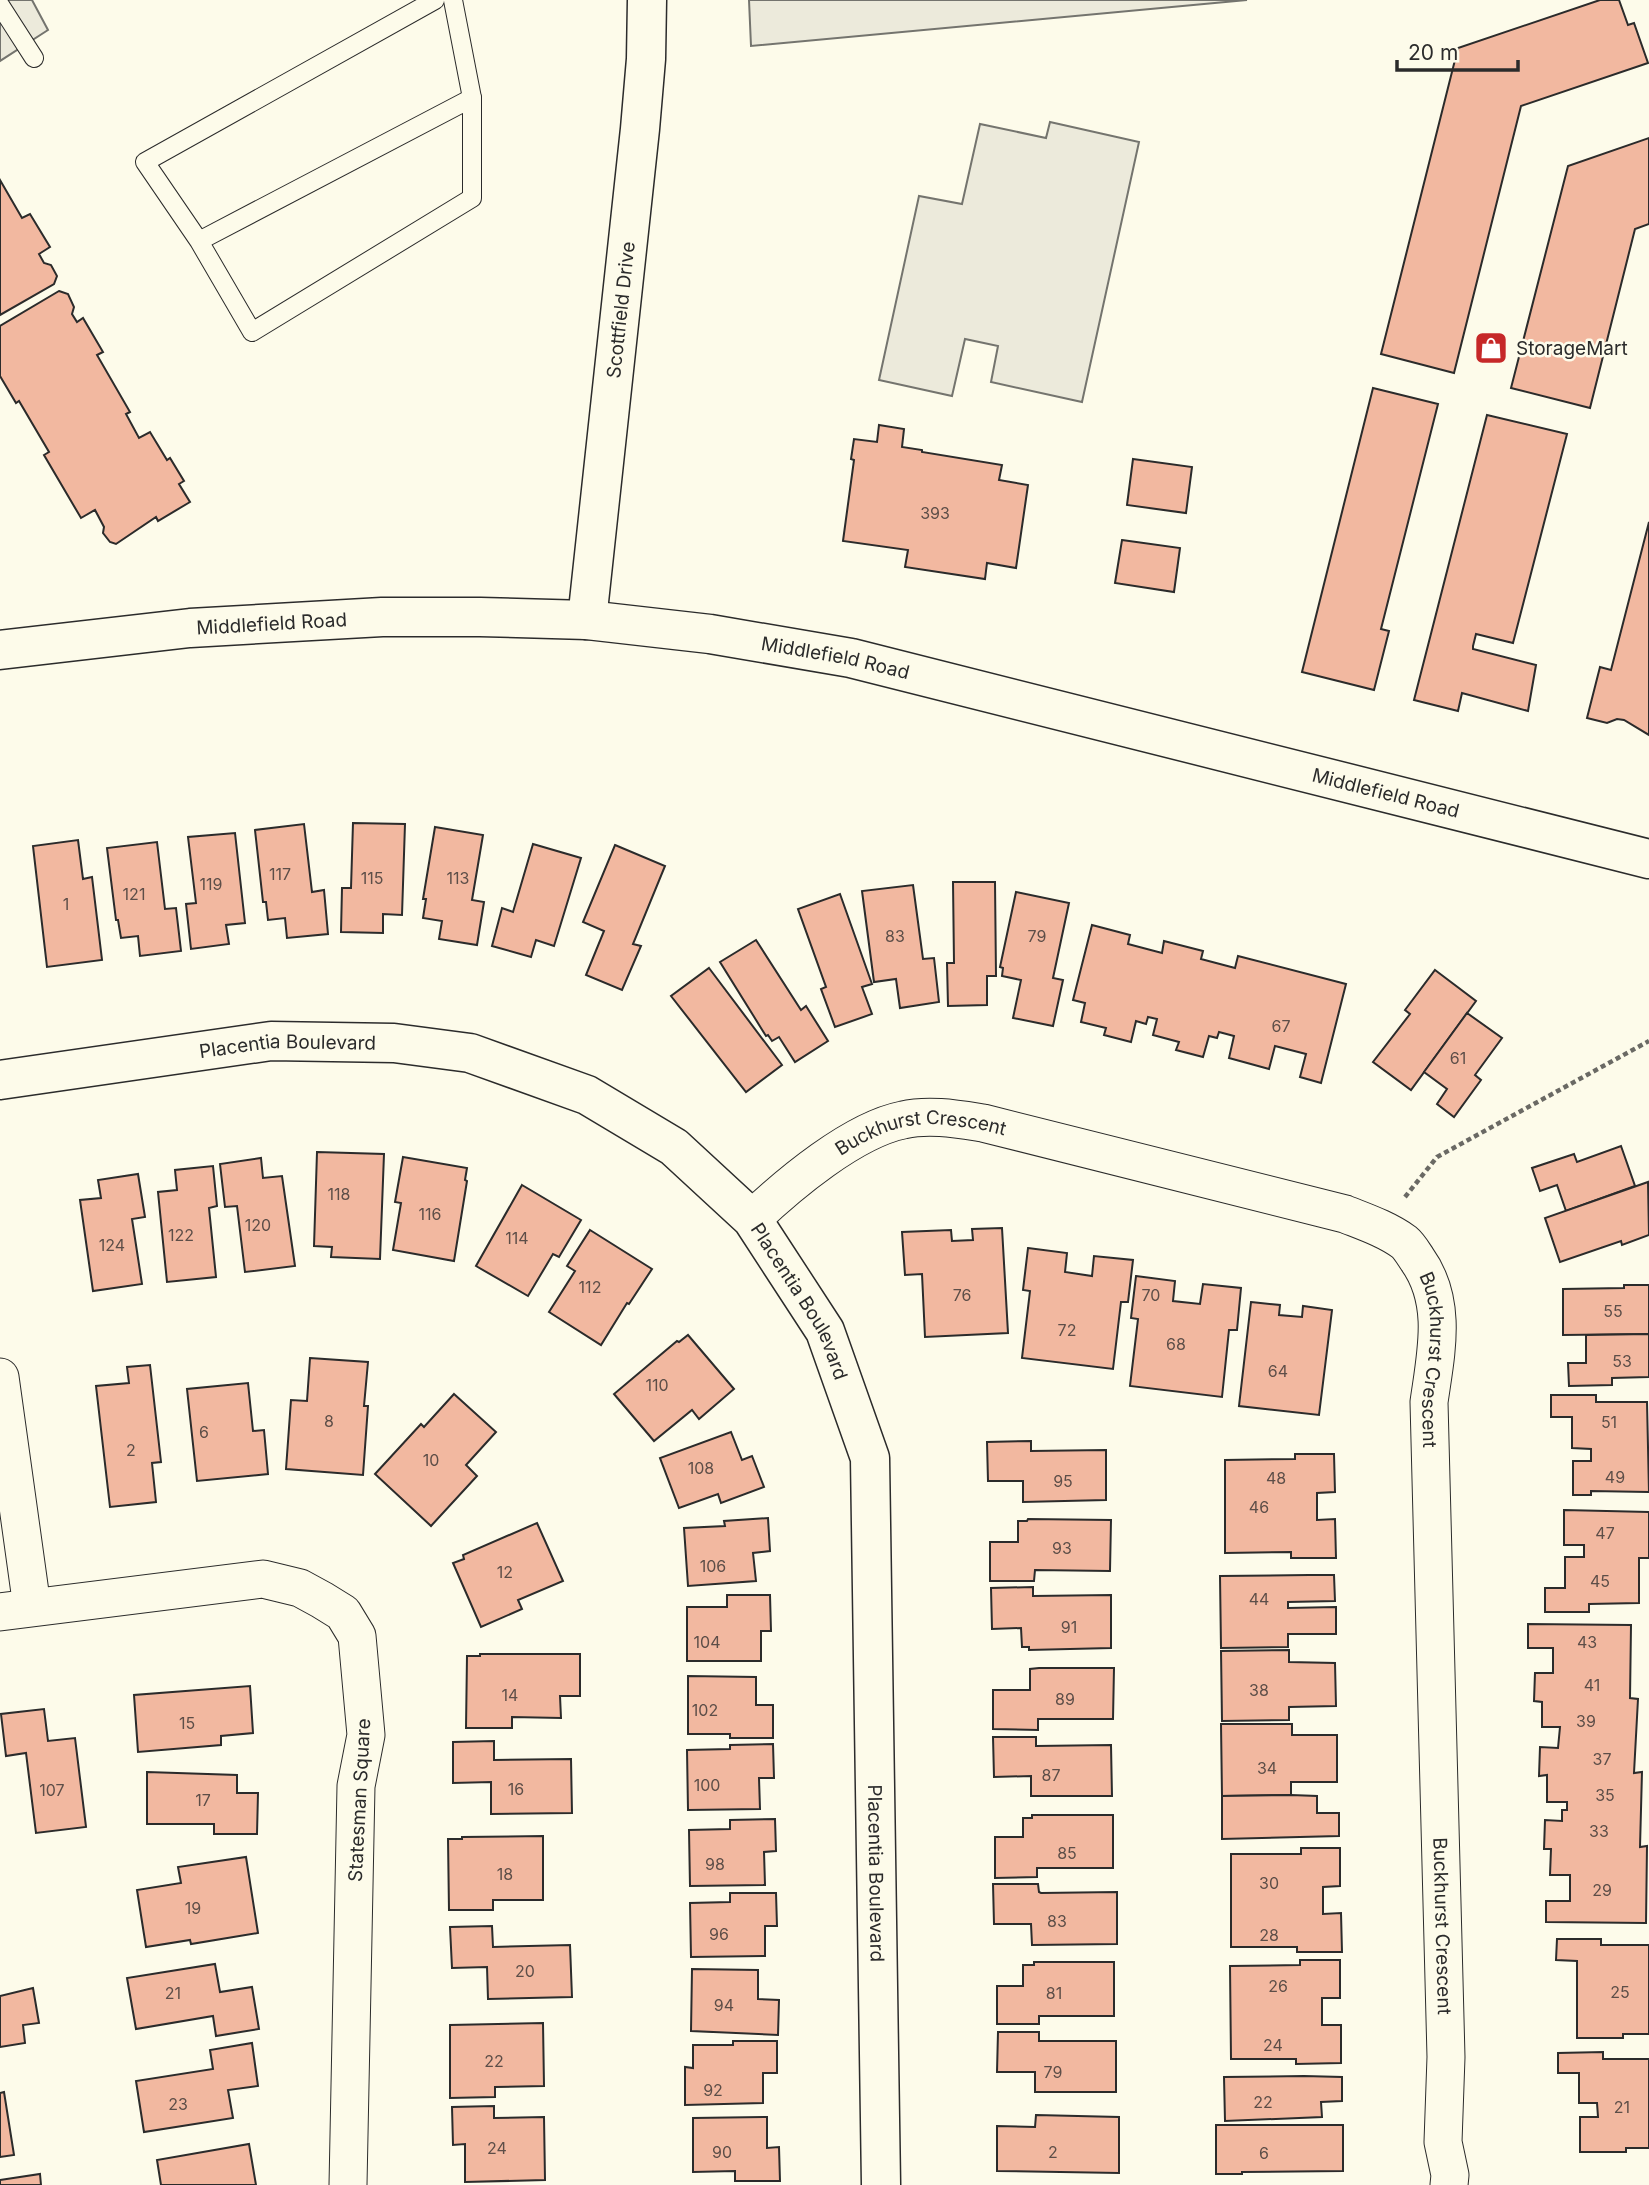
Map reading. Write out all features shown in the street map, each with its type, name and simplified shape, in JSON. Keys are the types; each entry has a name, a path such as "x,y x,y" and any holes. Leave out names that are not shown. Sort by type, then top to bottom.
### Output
{"street":[{"name":"Scottfield Drive","path":"587,620 640,129 646,59 647,0"},
{"name":"Middlefield Road","path":"0,650 190,628 382,617 587,620 710,634 851,658 1649,859"},
{"name":"Placentia Boulevard","path":"0,1080 271,1041 394,1043 470,1054 587,1095 674,1147 752,1219 825,1331 870,1458 881,2185"},
{"name":"Buckhurst Crescent","path":"752,1219 836,1150 872,1131 911,1118 954,1119 983,1123 1113,1154 1345,1214 1381,1228 1406,1244 1426,1271 1436,1299 1437,1343 1429,1402 1446,2057 1443,2141 1451,2175 1449,2185"},
{"name":"Statesman Square","path":"0,1377 16,1609 263,1579 300,1588 322,1600 343,1613 356,1636 366,1735 356,1786 348,2185"}],"lane":[{"path":"435,0 145,162 199,241 251,332 472,198 472,98 453,0"},
{"path":"0,5 34,58"},
{"path":"199,241 472,98"}],"path":[{"path":"1423,1175 1437,1157 1649,1041"}],"shaded area":[{"path":"0,0 32,0 48,30 0,61"},
{"path":"749,0 1247,0 751,46"},
{"path":"1050,122 1139,142 1082,402 991,382 998,346 965,339 952,396 879,380 919,196 962,204 980,124 1046,138"}],"building":[{"path":"1600,0 1619,0 1628,25 1634,23 1648,63 1521,106 1454,373 1381,354 1458,48"},
{"path":"1649,138 1649,224 1635,229 1590,408 1511,388 1568,166"},
{"path":"0,180 22,218 30,214 50,247 39,254 44,263 51,265 57,276 54,284 0,315"},
{"path":"59,291 68,294 74,307 72,314 77,322 83,318 103,352 97,355 130,412 126,414 139,438 150,432 184,481 179,484 190,502 158,521 156,517 116,544 110,542 103,533 104,527 95,510 81,518 44,455 49,452 19,401 16,403 0,376 0,326"},
{"path":"1373,388 1438,404 1381,629 1389,631 1374,690 1302,672"},
{"path":"1487,415 1567,434 1513,643 1476,634 1473,646 1473,649 1536,665 1528,711 1462,693 1458,711 1414,700"},
{"path":"879,425 904,429 902,447 1002,465 999,480 1028,485 1016,568 987,563 985,579 905,567 908,550 843,541 854,460 851,459 854,439 877,442"},
{"path":"1133,459 1192,467 1186,513 1127,505"},
{"path":"1649,522 1649,735 1624,720 1617,719 1607,723 1587,718 1600,667 1611,670"},
{"path":"1122,540 1180,548 1174,592 1115,583"},
{"path":"353,823 405,824 402,915 383,914 383,933 341,932 342,888 351,888"},
{"path":"304,824 312,892 324,890 328,934 287,938 285,918 268,920 266,902 263,902 255,830"},
{"path":"435,827 483,835 472,900 484,902 477,945 439,939 442,921 423,918 426,899 423,899"},
{"path":"235,833 245,923 226,925 229,944 191,949 186,904 196,903 188,837"},
{"path":"78,840 83,879 92,877 102,960 47,967 33,846"},
{"path":"157,842 165,909 176,908 181,951 140,956 138,936 121,938 116,920 107,848"},
{"path":"533,844 581,858 554,946 536,940 531,957 492,946 502,908 513,912"},
{"path":"615,845 665,866 633,944 641,946 622,990 586,975 604,931 583,922"},
{"path":"953,882 995,882 996,976 987,976 987,1005 948,1006 947,963 954,963"},
{"path":"913,885 923,959 934,958 939,1002 900,1008 896,979 874,982 862,891"},
{"path":"1016,892 1069,903 1053,978 1063,980 1053,1026 1013,1018 1021,980 1002,976 1003,968 1000,967"},
{"path":"840,894 872,984 862,987 872,1014 835,1027 821,989 826,987 798,909"},
{"path":"1092,925 1130,935 1128,944 1162,953 1164,941 1203,951 1201,959 1235,968 1238,956 1346,984 1321,1083 1300,1077 1306,1054 1275,1046 1269,1069 1229,1058 1234,1036 1219,1032 1217,1038 1209,1036 1203,1057 1176,1050 1179,1042 1153,1035 1157,1019 1148,1017 1146,1024 1136,1021 1131,1042 1104,1035 1106,1028 1081,1022 1085,1003 1073,1000"},
{"path":"756,940 801,1010 806,1006 828,1041 795,1062 779,1037 772,1041 766,1036 720,962"},
{"path":"709,968 782,1065 746,1092 671,996"},
{"path":"1435,970 1476,1001 1411,1090 1373,1062 1410,1014 1405,1010"},
{"path":"1467,1013 1502,1038 1475,1075 1481,1080 1454,1117 1437,1104 1447,1089 1424,1072"},
{"path":"1621,1146 1635,1186 1566,1211 1557,1185 1540,1191 1532,1168 1574,1154 1577,1162"},
{"path":"317,1152 384,1154 380,1259 331,1257 332,1247 314,1246"},
{"path":"403,1157 467,1168 454,1261 393,1250 401,1203 395,1202"},
{"path":"261,1158 263,1178 282,1176 295,1266 245,1272 237,1206 225,1207 220,1164"},
{"path":"213,1166 217,1206 209,1208 216,1277 167,1282 158,1192 177,1190 175,1170"},
{"path":"138,1174 145,1217 132,1219 142,1284 93,1291 80,1200 101,1198 98,1180"},
{"path":"1648,1182 1649,1235 1622,1245 1621,1241 1560,1262 1545,1218"},
{"path":"522,1185 581,1220 559,1257 553,1254 528,1296 476,1266"},
{"path":"1002,1228 1008,1333 925,1337 922,1274 905,1275 902,1232 951,1230 952,1241 973,1240 972,1229"},
{"path":"590,1230 652,1269 601,1345 549,1312 575,1271 567,1266"},
{"path":"1028,1248 1067,1253 1065,1272 1092,1276 1094,1256 1133,1260 1128,1302 1121,1302 1113,1369 1022,1358 1030,1291 1023,1290"},
{"path":"1136,1276 1175,1281 1173,1301 1200,1304 1203,1284 1241,1288 1237,1330 1229,1330 1222,1397 1130,1386 1138,1319 1131,1318"},
{"path":"1624,1285 1649,1285 1649,1334 1563,1335 1563,1289 1624,1288"},
{"path":"1251,1302 1280,1305 1279,1315 1302,1317 1303,1306 1332,1310 1319,1415 1239,1406"},
{"path":"1649,1334 1649,1377 1612,1378 1612,1385 1569,1386 1568,1363 1586,1363 1586,1335"},
{"path":"688,1335 734,1389 699,1419 692,1410 654,1441 614,1394 677,1341"},
{"path":"310,1358 368,1362 363,1475 286,1469 291,1400 307,1401"},
{"path":"150,1365 161,1462 152,1463 156,1502 110,1507 96,1386 129,1383 127,1367"},
{"path":"248,1383 253,1431 264,1430 268,1474 197,1481 187,1389"},
{"path":"454,1394 496,1432 466,1465 477,1476 431,1526 375,1474 421,1424 424,1427"},
{"path":"1551,1395 1596,1395 1596,1402 1647,1402 1649,1492 1591,1491 1591,1495 1573,1495 1573,1461 1591,1461 1591,1449 1572,1448 1572,1417 1551,1417"},
{"path":"731,1432 742,1460 752,1456 764,1487 721,1503 718,1494 679,1508 660,1458"},
{"path":"1031,1441 1031,1451 1106,1450 1106,1500 1023,1502 1023,1481 988,1481 987,1442"},
{"path":"1295,1454 1334,1454 1335,1492 1317,1493 1317,1520 1335,1519 1336,1558 1291,1558 1291,1552 1225,1553 1225,1460 1295,1459"},
{"path":"1564,1510 1649,1512 1649,1558 1639,1558 1639,1603 1589,1604 1589,1612 1545,1612 1545,1588 1565,1588 1565,1557 1584,1557 1584,1545 1564,1545"},
{"path":"768,1518 770,1551 753,1553 756,1581 688,1586 684,1528 725,1526 724,1521"},
{"path":"1111,1520 1110,1571 1035,1570 1034,1581 990,1581 990,1542 1018,1542 1018,1521"},
{"path":"537,1523 563,1581 518,1600 522,1609 481,1627 453,1563 464,1559 463,1555"},
{"path":"1334,1575 1335,1601 1288,1602 1288,1608 1336,1607 1336,1634 1288,1634 1288,1647 1221,1648 1220,1576"},
{"path":"1033,1587 1033,1596 1111,1595 1111,1648 1029,1650 1029,1647 1022,1647 1021,1628 992,1629 991,1588"},
{"path":"727,1595 770,1595 771,1631 761,1631 761,1661 687,1661 687,1607 727,1607"},
{"path":"1528,1624 1631,1625 1630,1698 1638,1699 1634,1773 1642,1772 1640,1847 1647,1846 1646,1923 1546,1922 1546,1901 1570,1901 1570,1875 1550,1875 1551,1849 1544,1849 1545,1820 1562,1821 1562,1810 1567,1810 1567,1802 1547,1802 1547,1775 1539,1776 1540,1747 1558,1748 1560,1727 1542,1727 1542,1702 1534,1701 1535,1673 1553,1673 1553,1648 1528,1648"},
{"path":"1289,1650 1289,1662 1335,1663 1336,1706 1289,1707 1289,1720 1222,1721 1221,1651"},
{"path":"580,1654 580,1696 560,1696 561,1718 512,1717 512,1728 466,1728 467,1656"},
{"path":"1114,1668 1113,1719 1038,1719 1038,1730 993,1729 993,1690 1030,1690 1030,1669"},
{"path":"688,1676 756,1677 756,1705 773,1705 773,1738 688,1734"},
{"path":"250,1686 253,1733 221,1736 221,1745 138,1752 134,1695"},
{"path":"44,1709 48,1741 75,1738 86,1827 36,1833 26,1753 6,1756 1,1714"},
{"path":"1221,1724 1292,1724 1292,1735 1337,1735 1337,1782 1291,1782 1291,1795 1222,1796"},
{"path":"993,1737 1036,1737 1036,1746 1111,1745 1112,1796 1031,1796 1031,1776 994,1777"},
{"path":"494,1741 494,1760 571,1759 572,1813 491,1814 491,1782 453,1783 453,1742"},
{"path":"773,1744 774,1778 759,1778 760,1809 688,1810 687,1750"},
{"path":"147,1772 237,1775 237,1793 258,1793 257,1834 214,1834 214,1824 147,1824"},
{"path":"1222,1796 1317,1796 1317,1813 1339,1813 1339,1836 1222,1839"},
{"path":"1032,1815 1113,1815 1113,1868 1037,1868 1037,1877 995,1878 995,1837 1023,1837 1023,1818 1032,1818"},
{"path":"775,1819 776,1851 764,1852 765,1885 690,1886 689,1830 730,1829 730,1820"},
{"path":"543,1836 543,1900 493,1900 493,1910 449,1910 448,1839"},
{"path":"1301,1848 1340,1848 1340,1886 1323,1887 1323,1914 1341,1913 1342,1952 1297,1952 1297,1947 1231,1947 1231,1854 1301,1854"},
{"path":"246,1857 258,1933 191,1944 190,1940 146,1947 137,1890 181,1883 178,1867"},
{"path":"993,1884 1038,1884 1041,1893 1117,1892 1117,1944 1032,1945 1031,1924 994,1924"},
{"path":"730,1893 776,1893 777,1926 765,1926 765,1956 691,1957 690,1903 730,1902"},
{"path":"492,1926 493,1947 570,1945 572,1997 488,1999 487,1967 452,1968 450,1927"},
{"path":"1557,1939 1601,1939 1601,1945 1649,1945 1649,2034 1623,2034 1623,2038 1577,2038 1577,1961 1556,1960"},
{"path":"1300,1960 1340,1960 1340,1998 1322,1998 1322,2025 1341,2025 1341,2063 1296,2064 1296,2059 1231,2059 1230,1966 1300,1965"},
{"path":"1034,1962 1114,1962 1114,2016 1039,2016 1039,2024 997,2024 997,1986 1023,1986 1023,1965 1034,1965"},
{"path":"215,1964 220,1992 252,1987 259,2029 216,2036 213,2016 136,2029 127,1978"},
{"path":"692,1969 758,1970 758,1999 779,2000 778,2035 691,2031"},
{"path":"33,1988 39,2023 23,2025 25,2043 0,2047 0,1996"},
{"path":"543,2023 544,2086 495,2087 495,2097 450,2098 450,2025"},
{"path":"998,2032 1039,2032 1039,2041 1116,2041 1116,2092 1035,2092 1035,2072 997,2072"},
{"path":"733,2041 777,2041 777,2073 763,2073 763,2103 685,2105 685,2067 693,2068 693,2045 733,2045"},
{"path":"252,2043 258,2086 228,2090 233,2118 144,2132 136,2081 213,2069 210,2050"},
{"path":"1603,2052 1603,2059 1649,2059 1649,2148 1626,2148 1626,2152 1580,2152 1580,2117 1598,2117 1597,2103 1579,2103 1579,2073 1558,2073 1558,2053"},
{"path":"1224,2077 1342,2077 1342,2101 1321,2102 1322,2117 1225,2121"},
{"path":"4,2092 14,2155 0,2157 0,2093"},
{"path":"494,2106 494,2118 544,2117 545,2180 465,2182 465,2144 453,2145 452,2107"},
{"path":"1036,2115 1119,2117 1119,2173 997,2171 997,2126 1035,2127"},
{"path":"767,2117 767,2148 779,2147 780,2181 735,2181 735,2171 693,2172 693,2118"},
{"path":"1216,2125 1343,2125 1343,2171 1216,2174"},
{"path":"249,2144 256,2185 161,2185 157,2160"},
{"path":"40,2174 41,2185 0,2185 0,2180"}],"place":[{"name":"StorageMart","path":"1491,348"}]}
